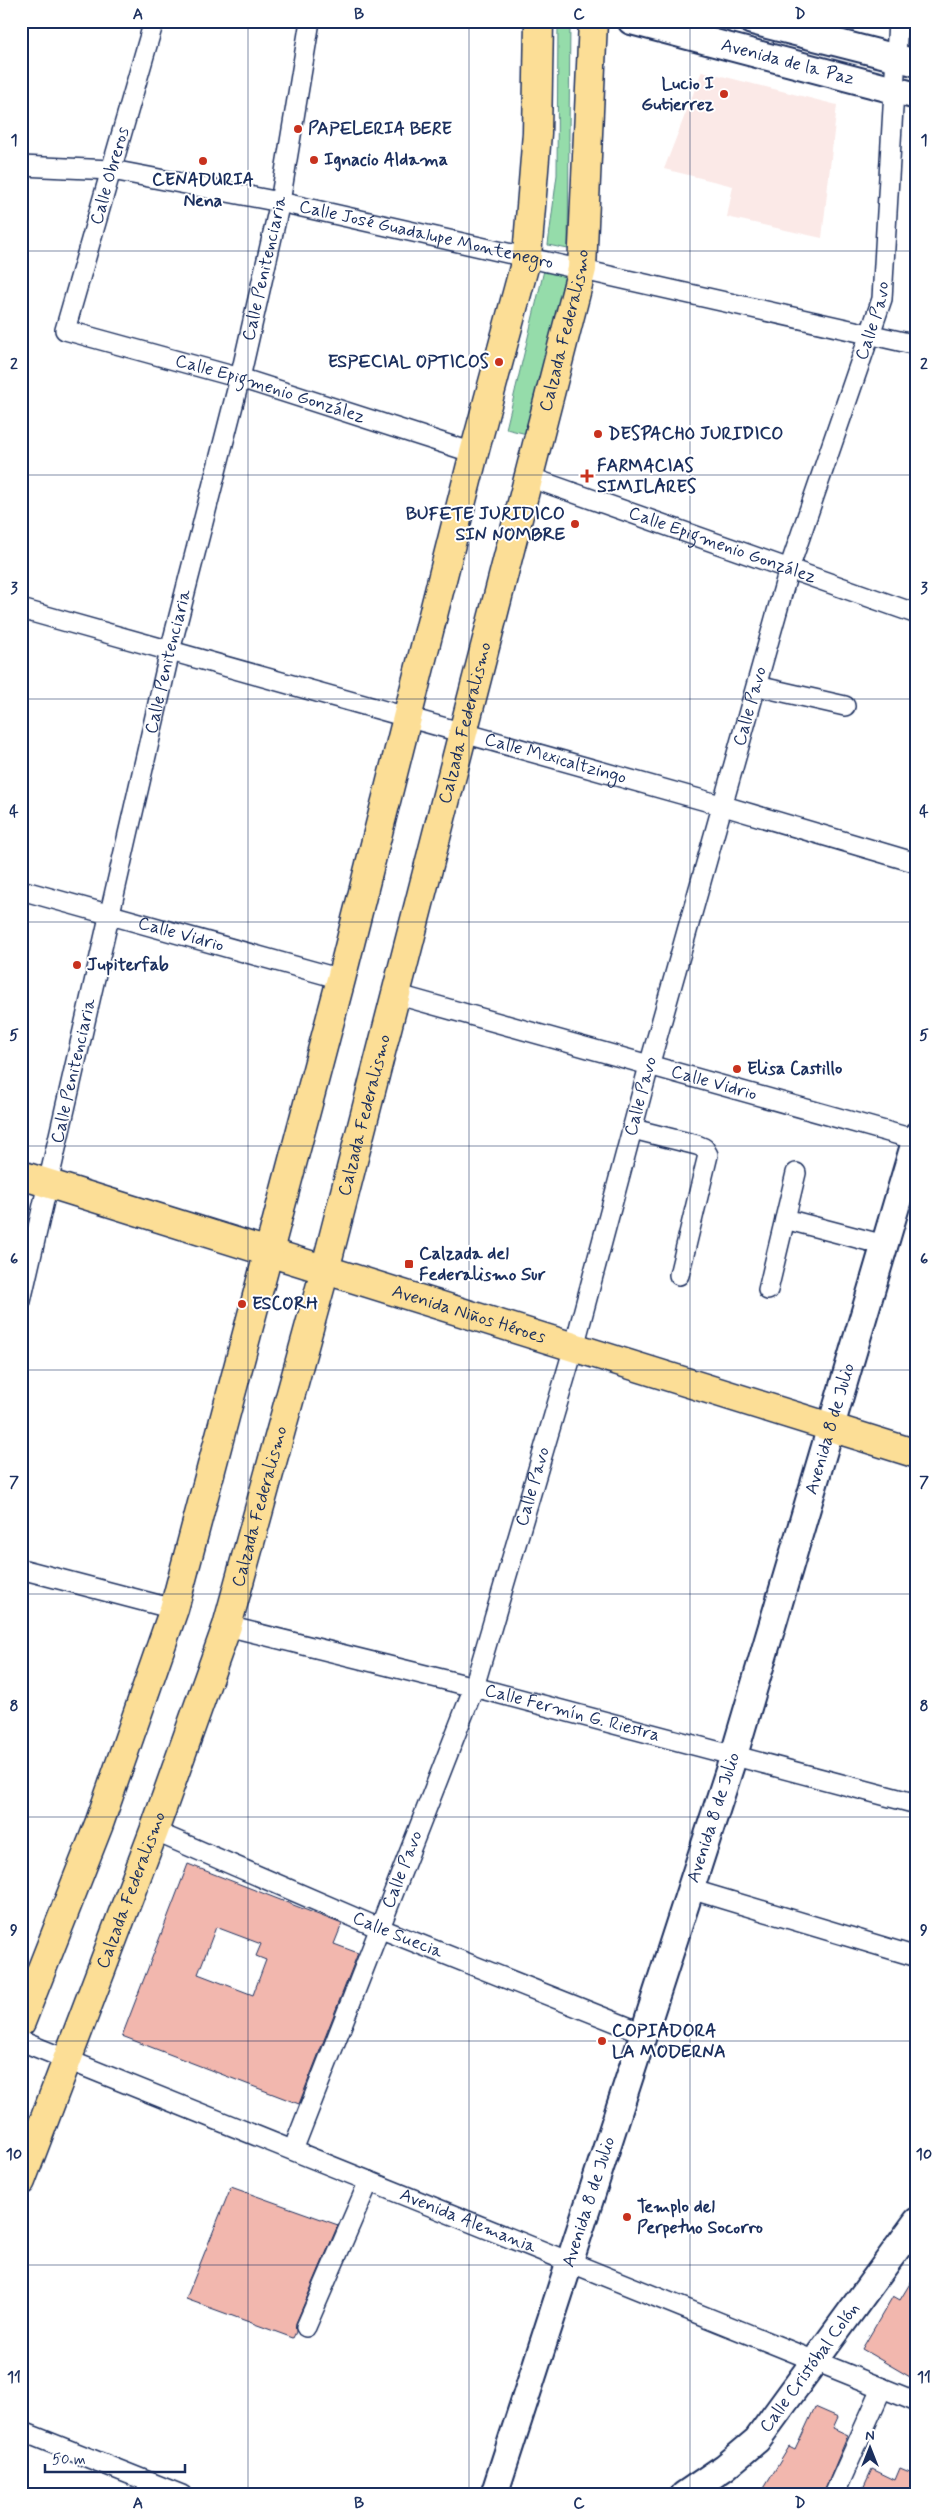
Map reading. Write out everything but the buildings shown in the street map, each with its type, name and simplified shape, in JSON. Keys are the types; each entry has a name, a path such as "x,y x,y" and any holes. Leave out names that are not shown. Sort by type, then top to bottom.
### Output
{"main road":[{"path":"21,2022 99,1824 174,1609 341,979 474,453 527,256 537,134 539,21"},
{"path":"577,21 575,163 583,260"},
{"name":"Calzada Federalismo","path":"21,2181 62,2057 154,1831 227,1626 325,1270 583,260 594,21"},
{"name":"Avenida Niños Héroes","path":"21,1175 917,1454"},
{"path":"21,2148 62,2057"}],"street":[{"name":"Calle Obreros","path":"64,330 154,21"},
{"name":"Calle Penitenciaria","path":"21,1301 50,1184 170,651 240,378 280,202 310,21"},
{"name":"Avenida de la Paz","path":"631,21 906,94"},
{"name":"Avenida de la Paz","path":"752,21 907,61"},
{"name":"Calle Pavo","path":"293,2150 474,1687 574,1348 649,1066 724,806 789,569 882,299 906,94 907,61 898,21"},
{"name":"Calle José Guadalupe Montenegro","path":"21,166 112,170 280,202 527,256 583,260 917,345"},
{"name":"Calle Epigmenio González","path":"64,330 240,378 474,453"},
{"name":"Calle Epigmenio González","path":"528,477 917,614"},
{"name":"Calle Mexicaltzingo","path":"21,609 463,732 917,863"},
{"path":"757,686 844,706"},
{"name":"Calle Vidrio","path":"21,890 341,979"},
{"name":"Calle Vidrio","path":"395,994 649,1066 916,1138"},
{"path":"633,1129 697,1145 704,1148 708,1154 679,1275"},
{"name":"Avenida 8 de Julio","path":"494,2495 734,1755 916,1138"},
{"path":"768,1290 796,1173"},
{"path":"785,1219 884,1245"},
{"path":"21,1569 174,1609"},
{"name":"Calle Fermín G. Riestra","path":"227,1626 474,1687 917,1804"},
{"name":"Calle Suecia","path":"154,1831 379,1928 643,2033"},
{"path":"690,1889 917,1957"},
{"name":"Avenida Alemania","path":"21,2041 917,2402"},
{"path":"306,2327 369,2181"},
{"name":"Calle Cristóbal Colón","path":"684,2495 725,2467 757,2440 917,2221"},
{"path":"834,2495 882,2388"},
{"path":"21,2431 182,2495"}],"shaded area":[{"path":"702,71 837,105 822,238 727,217 733,186 664,169"}],"green space":[{"path":"558,21 570,21 568,249 548,245 557,175"},
{"path":"545,266 566,271 527,434 506,429"}],"place":[{"name":"Lucio I Gutierrez","path":"724,94"},
{"name":"PAPELERIA BERE","path":"298,129"},
{"name":"Ignacio Aldama","path":"314,160"},
{"name":"CENADURIA Nena","path":"203,161"},
{"name":"ESPECIAL OPTICOS","path":"499,362"},
{"name":"DESPACHO JURIDICO","path":"598,434"},
{"name":"FARMACIAS SIMILARES","path":"587,476"},
{"name":"BUFETE JURIDICO SIN NOMBRE","path":"575,524"},
{"name":"Jupiterfab","path":"77,965"},
{"name":"Elisa Castillo","path":"737,1069"},
{"name":"Calzada del Federalismo Sur","path":"409,1264"},
{"name":"ESCORH","path":"242,1304"},
{"name":"COPIADORA LA MODERNA","path":"602,2041"},
{"name":"Templo del Perpetuo Socorro","path":"627,2217"}]}
